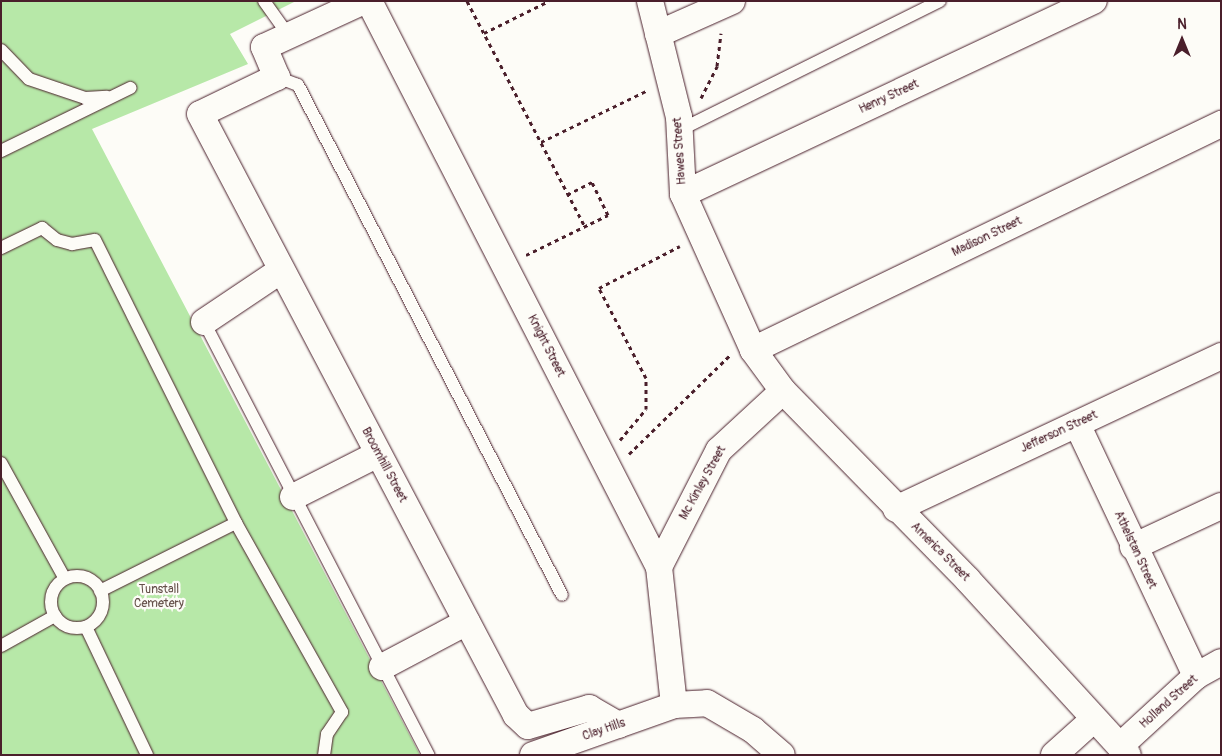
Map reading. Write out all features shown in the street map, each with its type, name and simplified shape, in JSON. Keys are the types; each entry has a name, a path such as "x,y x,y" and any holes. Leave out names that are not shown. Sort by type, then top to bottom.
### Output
{"street":[{"path":"277,77 264,47 364,1"},
{"name":"Knight Street","path":"369,1 659,567 674,705"},
{"name":"Hawes Street","path":"650,1 680,127 683,194 750,344"},
{"name":"Henry Street","path":"683,194 1094,1"},
{"path":"658,34 726,4"},
{"name":"Broomhill Street","path":"277,77 200,114 280,272 516,715 528,726 589,708 619,725"},
{"name":"Madison Street","path":"750,344 1221,124"},
{"path":"204,322 280,272"},
{"name":"America Street","path":"750,344 783,391 896,509 968,580 1124,750"},
{"name":"Jefferson Street","path":"896,509 1221,356"},
{"name":"Mc Kinley Street","path":"659,567 719,450 757,412 783,391"},
{"name":"Athelstan Street","path":"1077,424 1196,676"},
{"path":"293,498 378,454"},
{"path":"1134,547 1221,506"},
{"path":"382,667 467,622"},
{"name":"Holland Street","path":"1124,750 1196,676 1221,662"},
{"name":"Clay Hills","path":"534,755 674,705 706,703 753,730 782,755"},
{"path":"1054,755 1094,719"}],"lane":[{"path":"264,1 289,36"},
{"path":"680,127 940,1"},
{"path":"1,50 29,79 59,92 84,98 113,96"},
{"path":"277,77 298,85 562,594"},
{"path":"1,152 130,88"},
{"path":"1,248 42,228 64,242 95,240 236,523 342,712 327,734 324,755"},
{"path":"204,322 293,498 428,755"},
{"path":"1,463 65,579"},
{"path":"100,591 236,523"},
{"path":"84,577 100,591 100,615 86,627 69,627 55,616 53,592 65,579 84,577"},
{"path":"1,646 55,616"},
{"path":"86,627 146,755"}],"path":[{"path":"468,1 585,227"},
{"path":"484,33 549,1"},
{"path":"680,127 699,100 717,66 726,4"},
{"path":"541,142 670,79"},
{"path":"505,266 608,215 592,182 568,194"},
{"path":"607,466 646,409 646,378 599,288 702,235"},
{"path":"607,466 750,344"}],"green space":[{"name":"Tunstall Cemetery","path":"1,1 296,1 230,34 248,64 92,129 420,755 1,755"}]}
